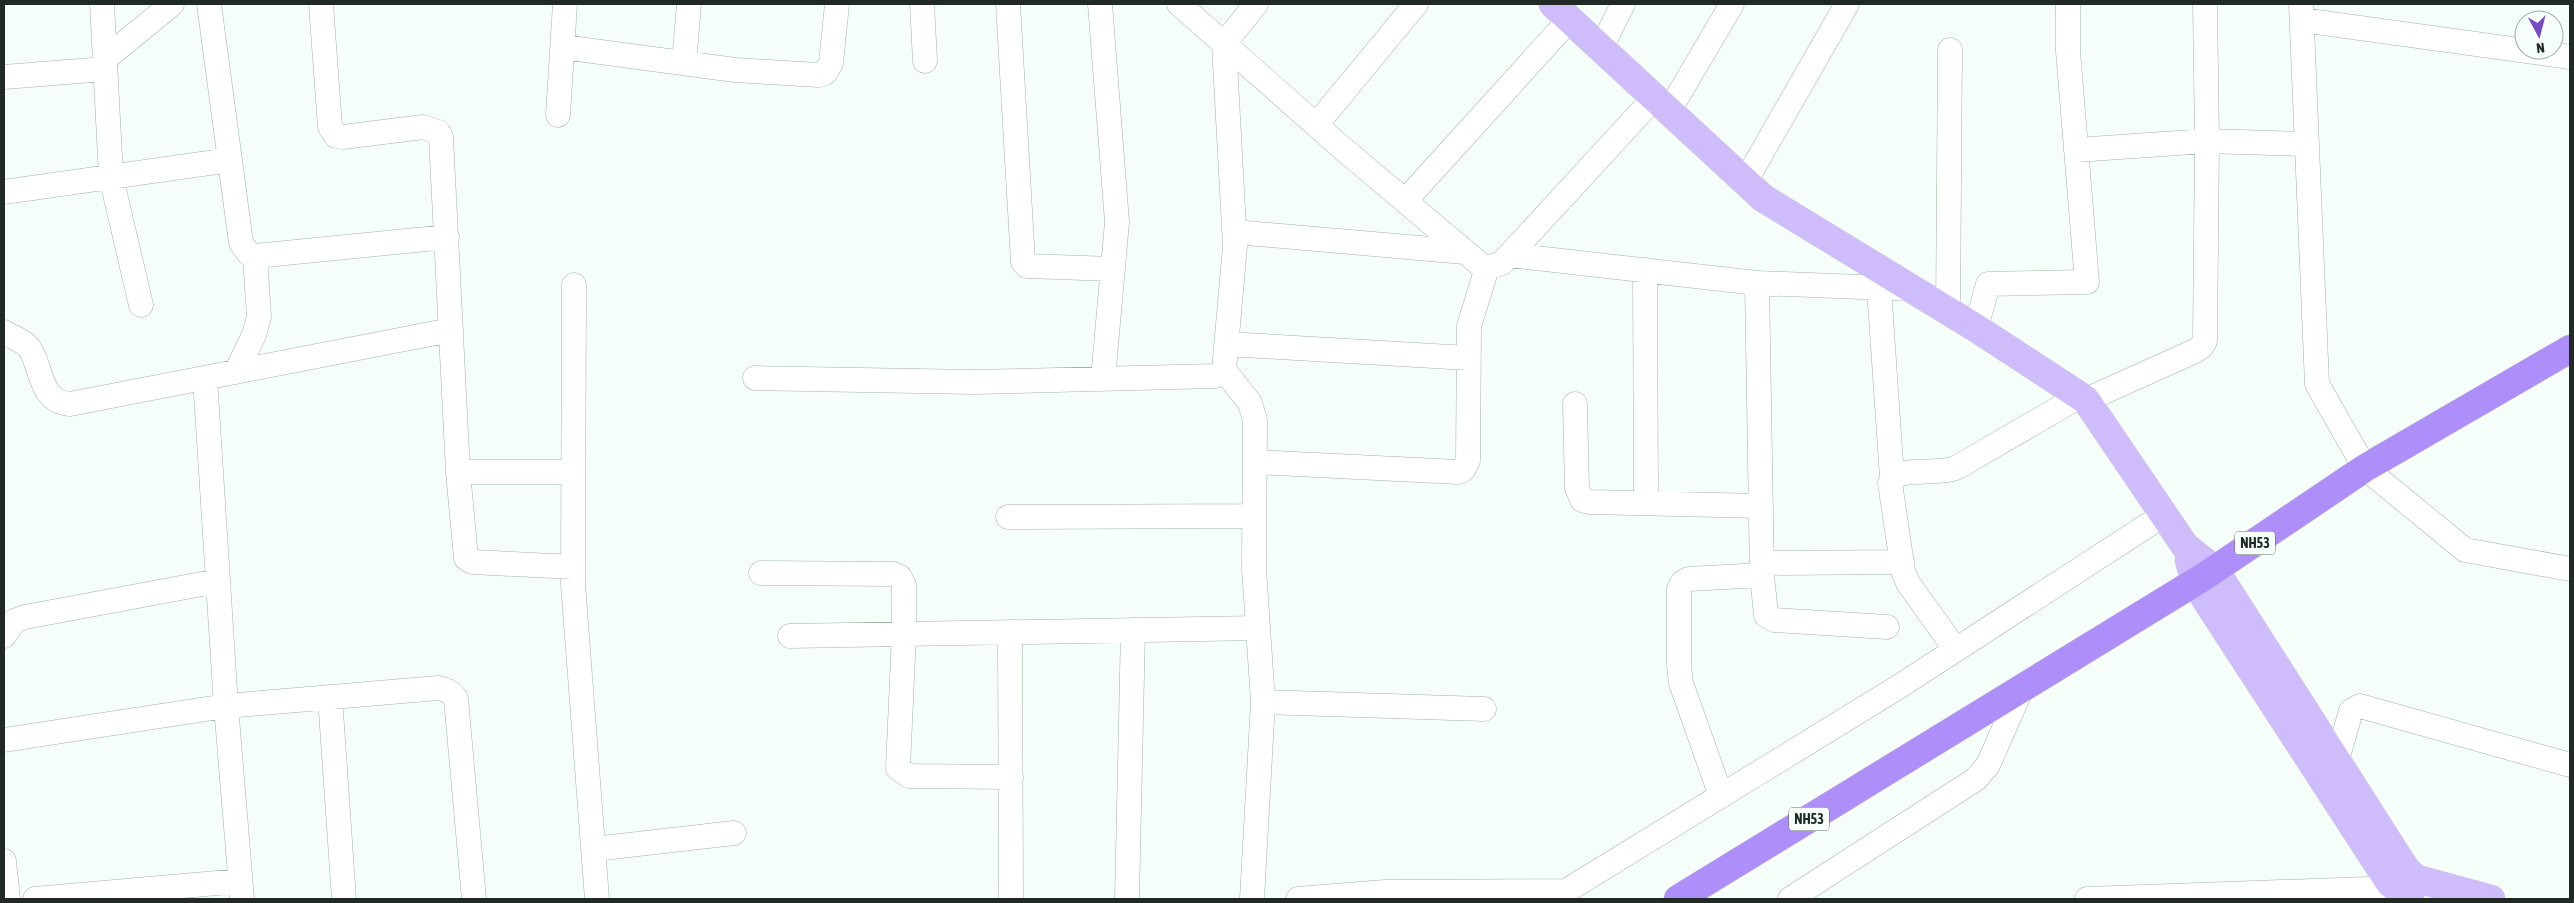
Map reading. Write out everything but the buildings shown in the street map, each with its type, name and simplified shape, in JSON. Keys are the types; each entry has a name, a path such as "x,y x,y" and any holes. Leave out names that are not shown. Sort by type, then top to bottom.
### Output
{"highway":[{"name":"NH53","path":"1678,899 2205,576 2365,468 2570,349"}],"main road":[{"path":"1561,12 1763,198 1976,328 2083,398 2165,514 2407,891"},
{"path":"2205,576 2337,760 2407,891"},
{"path":"2407,891 2491,899"}],"street":[{"path":"102,4 111,177 141,305"},
{"path":"4,77 105,64 172,4"},
{"path":"210,4 242,243 249,254 256,256 447,237"},
{"path":"322,4 330,127 332,132 342,137 424,126 438,132 441,137 458,472 466,558 472,562 572,567"},
{"path":"558,115 573,48 565,4"},
{"path":"684,63 690,4"},
{"path":"573,48 736,70 819,75 825,73 831,63 837,4"},
{"path":"922,4 925,61"},
{"path":"1008,4 1023,262 1028,266 1113,269"},
{"path":"1100,4 1116,199 1113,269 1103,379"},
{"path":"1179,4 1316,125 1466,252 1488,268"},
{"path":"1252,899 1263,702 1254,516 1255,420 1252,408 1224,370 1235,253 1235,232 1224,44 1256,4"},
{"path":"1316,125 1416,4"},
{"path":"1601,48 1623,4"},
{"path":"1488,268 1502,263 1662,104 1732,4"},
{"path":"1745,182 1847,4"},
{"path":"1976,328 1988,284 2087,282 2068,51 2068,4"},
{"path":"1892,478 1898,474 1937,472 1956,468 2083,398 2195,351 2205,341 2207,141 2205,4"},
{"path":"1405,201 1561,12"},
{"path":"2570,57 2302,12 2317,384 2365,468 2465,550 2570,569"},
{"path":"1948,311 1950,50"},
{"path":"2076,150 2207,141 2306,144"},
{"path":"4,192 230,160"},
{"path":"1235,232 1466,252"},
{"path":"1509,255 1756,283 1913,289"},
{"path":"236,372 254,335 259,317 256,256"},
{"path":"1254,462 1458,472 1463,470 1468,461 1469,326 1488,268"},
{"path":"1645,270 1646,503"},
{"path":"1756,283 1762,569 1766,616 1774,620 1887,627"},
{"path":"574,285 572,567 598,899"},
{"path":"1879,288 1892,478 1890,483 1902,562 1908,583 1956,650"},
{"path":"4,332 30,350 46,390 52,399 70,404 451,330"},
{"path":"1227,344 1468,358"},
{"path":"755,378 974,382 1216,376 1224,370"},
{"path":"35,899 241,890 226,706 205,378"},
{"path":"1575,404 1577,488 1582,500 1761,506"},
{"path":"458,472 573,472"},
{"path":"1298,899 1385,892 1560,895 1956,650 2165,514"},
{"path":"1008,517 1254,516"},
{"path":"1720,796 1679,674 1679,589 1683,582 1689,579 1762,569 1902,562"},
{"path":"761,574 893,574 900,577 904,585 904,634 897,761 902,773 908,776 1011,777"},
{"path":"4,636 14,621 25,617 218,581"},
{"path":"790,636 1258,628"},
{"path":"1127,899 1132,630"},
{"path":"1010,632 1011,899"},
{"path":"4,740 226,706 438,688 452,693 456,699 474,899"},
{"path":"1790,899 1976,780 1988,765 2022,688"},
{"path":"330,697 344,899"},
{"path":"1263,702 1484,709"},
{"path":"2337,760 2350,711 2360,706 2570,765"},
{"path":"594,850 734,833"},
{"path":"4,861 8,899"},
{"path":"2087,899 2407,891"}]}
